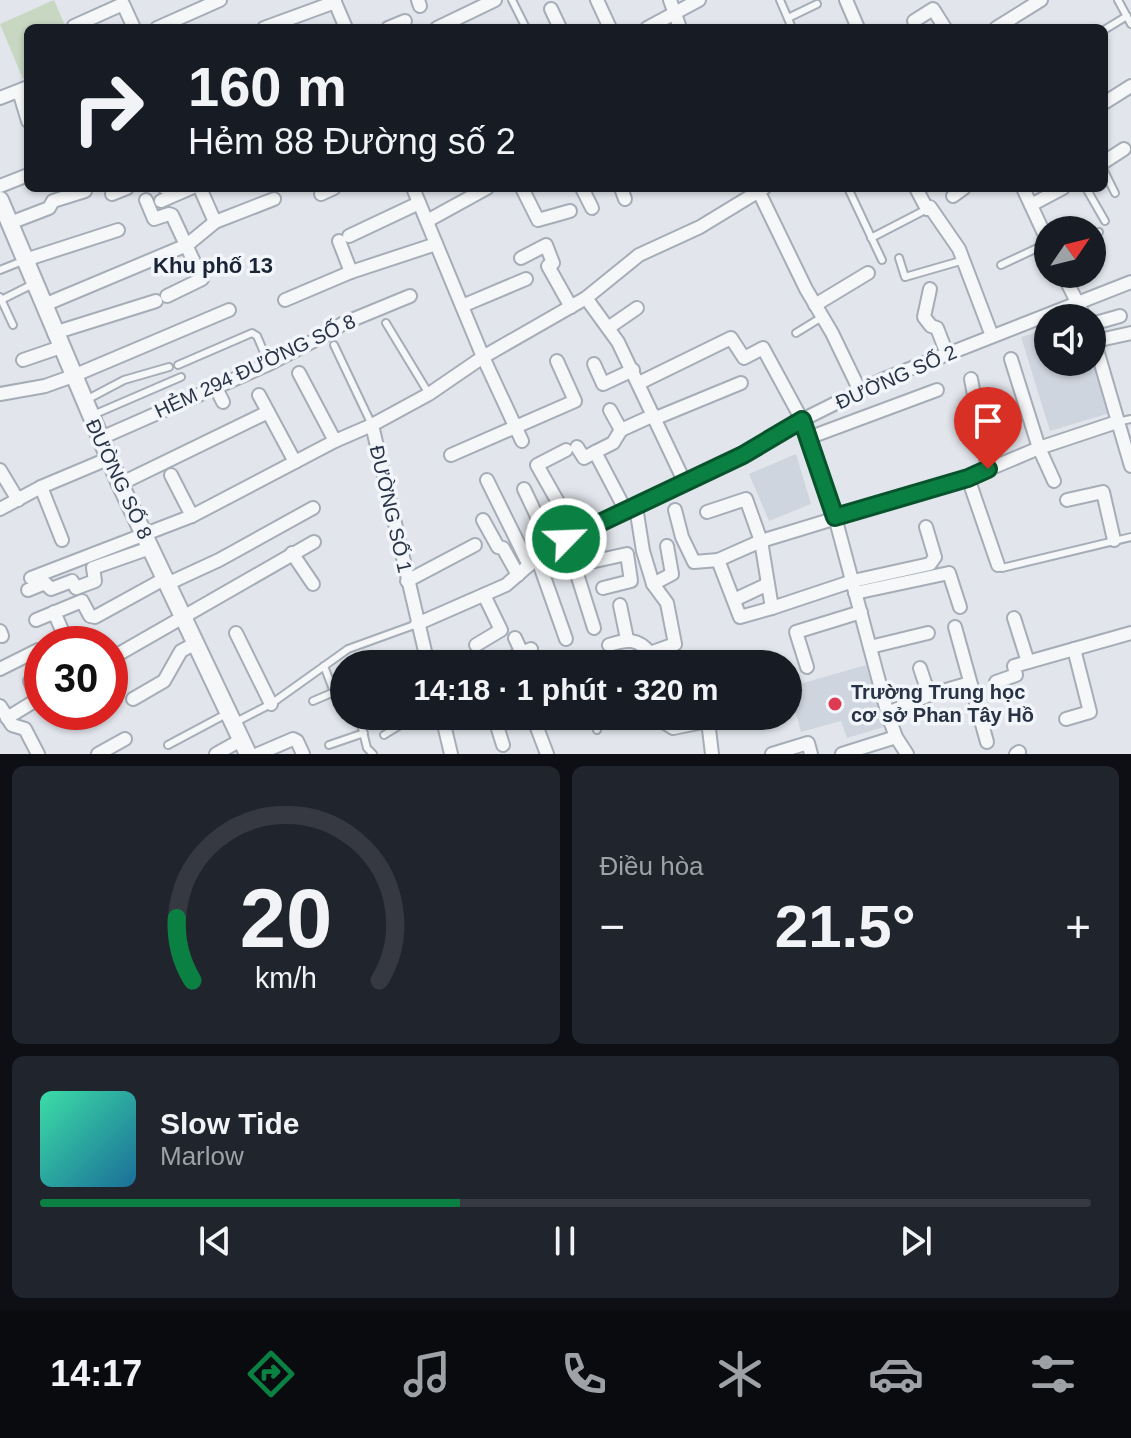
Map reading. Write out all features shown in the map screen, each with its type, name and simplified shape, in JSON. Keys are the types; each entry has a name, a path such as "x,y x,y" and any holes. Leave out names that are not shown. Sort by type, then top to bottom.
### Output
{"street":[{"path":"166,24 220,0"},
{"path":"445,24 495,0"},
{"path":"597,0 608,24"},
{"path":"652,24 672,6 699,0"},
{"path":"846,0 856,24"},
{"path":"1002,24 1041,0"},
{"path":"275,24 335,1 344,24"},
{"path":"78,24 123,4 132,24"},
{"path":"551,9 558,24"},
{"path":"914,21 933,9 942,24"},
{"path":"398,24 405,21"},
{"path":"1108,100 1131,86"},
{"path":"0,98 23,89"},
{"path":"1108,159 1124,149"},
{"path":"0,186 24,177"},
{"path":"10,223 49,208 53,201 82,192"},
{"path":"112,194 117,192"},
{"path":"202,192 215,222"},
{"path":"321,194 325,192"},
{"path":"415,192 483,357 522,441"},
{"path":"427,221 480,192"},
{"path":"524,192 538,220 570,211"},
{"path":"584,192 592,208"},
{"name":"ĐƯỜNG SỐ 1","path":"424,650 372,425 429,394 483,357 586,298 639,255 700,227 755,192"},
{"path":"761,192 860,391"},
{"path":"918,192 927,209 930,207 959,249 992,336"},
{"path":"953,196 958,192"},
{"path":"1025,192 1036,216"},
{"path":"1031,205 1055,192"},
{"path":"44,305 187,245 215,222 274,199"},
{"name":"ĐƯỜNG SỐ 8","path":"0,200 120,484 244,747"},
{"path":"23,360 58,340 162,299 202,279 171,214 154,219 146,200"},
{"path":"351,272 344,239 419,203"},
{"path":"25,260 118,230"},
{"path":"285,300 351,272 436,244"},
{"path":"521,258 546,245 553,263 548,266 571,307"},
{"path":"819,311 868,273"},
{"path":"462,306 526,279"},
{"name":"ĐƯỜNG SỐ 2","path":"417,624 506,585 551,546 743,455 860,391 1131,282"},
{"path":"1069,288 1075,302"},
{"path":"930,289 924,317 937,328 947,354"},
{"name":"HẺM 294 ĐƯỜNG SỐ 8","path":"101,438 269,364 342,324 410,296"},
{"path":"586,298 633,370 685,483"},
{"path":"608,328 637,308"},
{"path":"0,394 45,386 73,376 229,310"},
{"path":"1106,320 1120,316"},
{"path":"1106,336 1131,333"},
{"path":"639,383 731,338 744,358 763,348 802,420 835,517 888,713 896,737 907,754"},
{"path":"1011,359 1039,448 1054,481"},
{"path":"451,455 575,401 557,361"},
{"path":"594,364 603,384 633,370"},
{"path":"299,373 335,441"},
{"path":"1105,376 1131,466"},
{"path":"971,379 988,469"},
{"path":"594,628 571,537 537,465 572,448 584,458 613,443 621,430 741,383"},
{"path":"215,386 223,402"},
{"path":"808,438 937,390"},
{"path":"259,395 295,462"},
{"path":"610,410 621,430"},
{"path":"120,484 268,412"},
{"path":"675,510 682,537 694,562 718,560 761,541 968,478 1039,448 1117,422"},
{"path":"147,542 29,584 45,583 51,589 71,581 76,588 95,581 93,568 147,542 335,441 372,425"},
{"path":"595,452 631,509 653,584 667,603 675,644 665,650"},
{"path":"0,509 41,487 110,458"},
{"path":"0,470 18,500"},
{"path":"171,475 192,516"},
{"path":"968,478 998,565"},
{"path":"487,480 533,561 566,639"},
{"path":"41,487 62,540"},
{"path":"524,489 551,546"},
{"path":"1067,500 1103,492 1114,540"},
{"path":"707,512 746,499 761,541 772,608"},
{"path":"36,620 82,601 90,616 95,617 165,581 219,560 313,508"},
{"path":"483,520 518,575"},
{"path":"718,560 740,617 930,564 935,557 926,527"},
{"path":"128,648 314,542"},
{"path":"407,581 475,545"},
{"path":"653,584 672,574 667,546"},
{"path":"595,561 643,551"},
{"path":"292,553 313,584"},
{"path":"603,588 631,581 627,554"},
{"path":"854,587 949,573 960,607"},
{"path":"734,600 766,585"},
{"path":"476,645 501,630 484,595"},
{"path":"620,605 627,639"},
{"path":"54,612 60,626"},
{"path":"807,667 796,632 861,612"},
{"path":"1014,618 1028,662"},
{"path":"955,627 987,742"},
{"path":"236,633 271,704"},
{"path":"870,647 928,633"},
{"path":"996,682 1016,675 1014,666 1131,633"},
{"path":"515,638 526,650"},
{"path":"609,645 627,639 642,644 646,650"},
{"path":"133,699 164,681 181,651 196,643"},
{"path":"1066,719 1090,712 1074,649"},
{"path":"0,669 24,657"},
{"path":"920,668 929,695"},
{"path":"888,713 929,695 970,683"},
{"path":"24,704 3,712 16,728 25,729 38,754"},
{"path":"446,730 451,754"},
{"path":"498,730 503,745"},
{"path":"538,730 547,754"},
{"path":"709,730 712,754"},
{"path":"842,754 896,737"},
{"path":"98,754 125,739"},
{"path":"258,754 293,739 303,754"},
{"path":"772,754 808,743 811,754"},
{"path":"216,754 244,747"}],"lane":[{"path":"512,0 524,24"},
{"path":"780,0 790,24"},
{"path":"1118,0 1131,24"},
{"path":"788,18 817,4"},
{"path":"1108,28 1127,16"},
{"path":"1108,179 1115,193"},
{"path":"850,192 882,260"},
{"path":"1088,192 1102,216"},
{"path":"871,238 927,209"},
{"path":"1001,265 1034,249"},
{"path":"899,258 905,277 964,260"},
{"path":"0,270 25,260"},
{"path":"13,325 1,298 35,283"},
{"path":"796,333 819,311"},
{"path":"386,323 429,394"},
{"path":"178,365 252,333 257,336 269,364"},
{"path":"334,345 372,425"},
{"path":"87,409 124,380 169,367"},
{"path":"87,409 181,377"},
{"path":"1117,422 1131,419"},
{"path":"998,565 1002,568 1131,537"},
{"path":"168,745 271,704 348,649 417,624"},
{"path":"324,666 330,682"},
{"path":"313,701 330,694"},
{"path":"363,730 367,748 372,752"},
{"path":"384,735 392,730"},
{"path":"329,745 364,733"}],"shaded area":[{"path":"1034,333 1034,376 1099,376 1110,413 1050,431 1021,337"},
{"path":"796,454 811,504 769,521 749,474"},
{"name":"Trường Trung học cơ sở Phan Tây Hồ","path":"866,665 884,727 847,738 841,721 801,732 802,683"}],"green space":[{"path":"54,0 64,24 24,24 23,79 0,24"}],"place":[{"name":"Trường Trung học cơ sở Phan Tây Hồ","path":"835,704"}],"district":[{"name":"Khu phố 13","path":"213,265"}],"route":[{"path":"566,539 743,455 802,420 835,517 968,478 988,469"}]}
